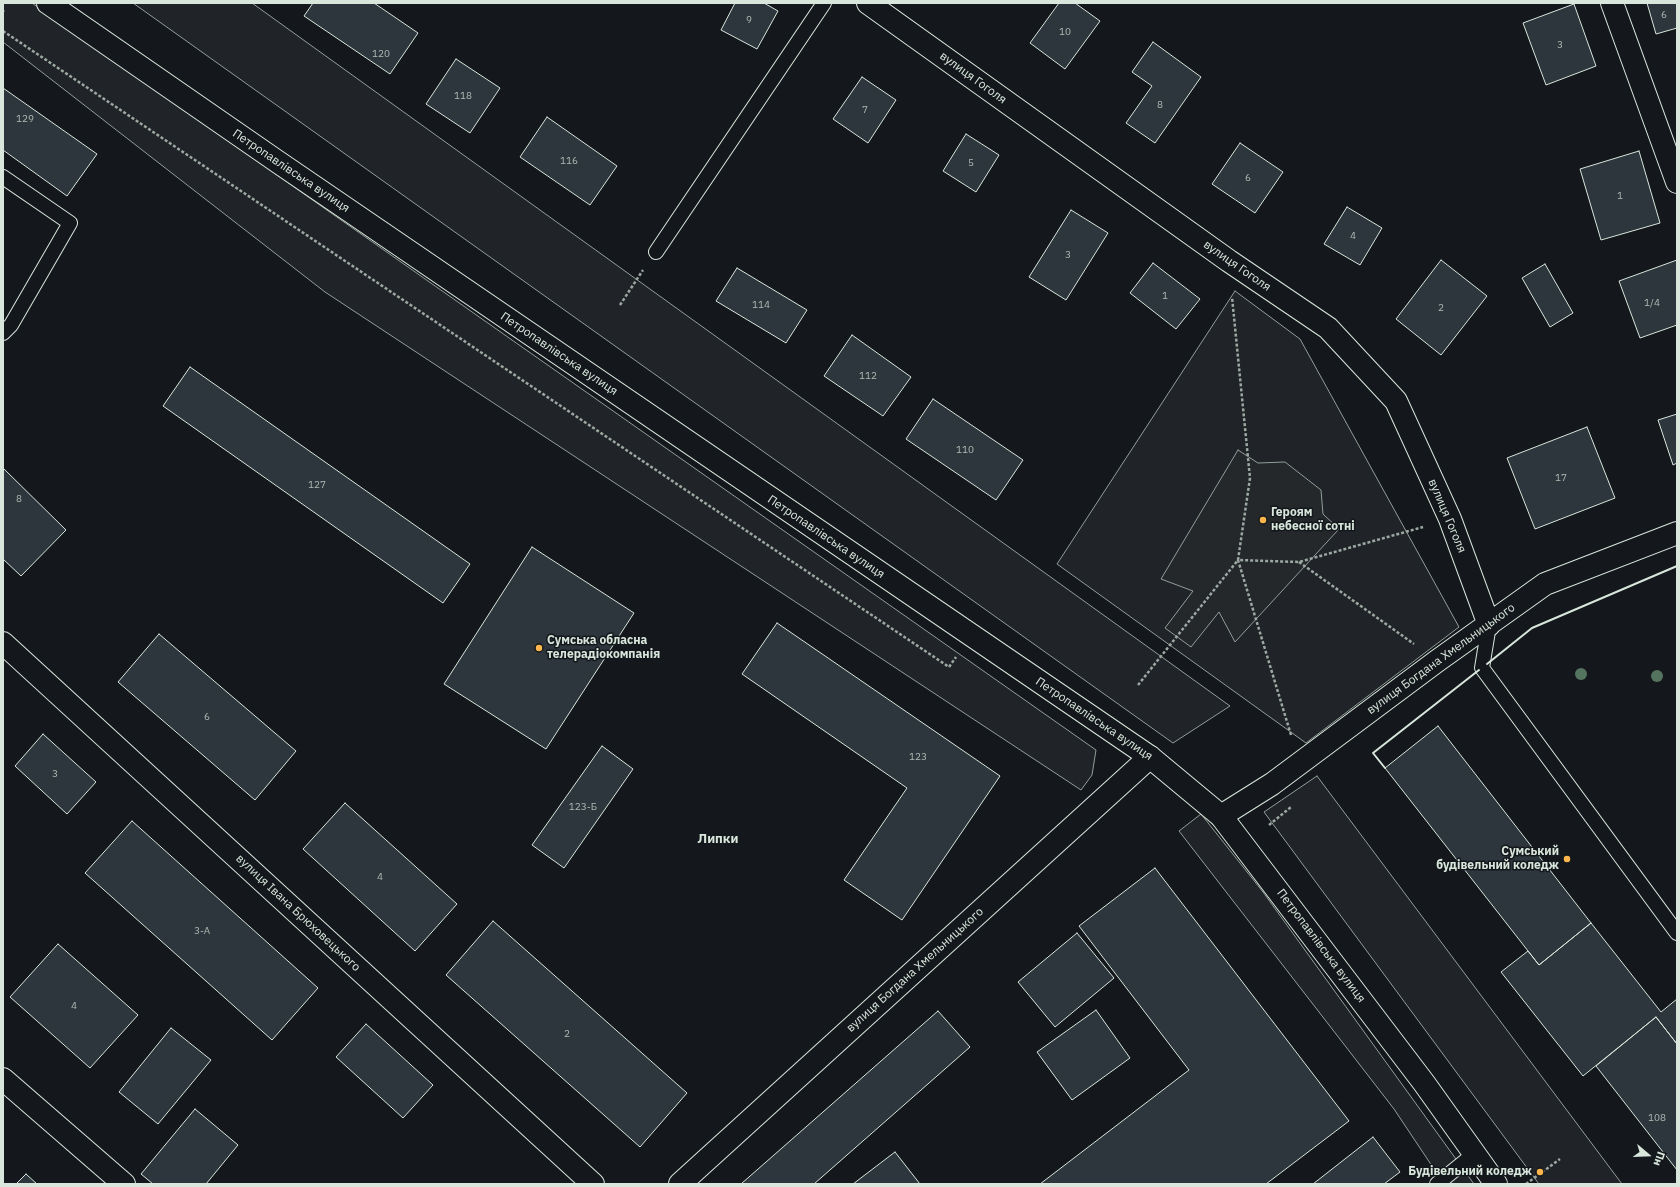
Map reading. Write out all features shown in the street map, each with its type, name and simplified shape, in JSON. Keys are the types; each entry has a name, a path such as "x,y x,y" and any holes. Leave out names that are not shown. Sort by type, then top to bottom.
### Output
{"street":[{"name":"Петропавлівська вулиця","path":"48,3 278,162 1150,757 1222,816 1424,1083 1496,1184"},
{"name":"вулиця Гоголя","path":"868,3 1229,261 1328,328 1396,401 1450,519 1489,625"},
{"path":"1612,3 1677,182"},
{"name":"вулиця Богдана Хмельницького","path":"1222,816 1272,784 1545,584 1677,533"},
{"name":"вулиця Івана Брюховецького","path":"3,643 593,1184"},
{"name":"вулиця Богдана Хмельницького","path":"680,1184 1150,757"},
{"path":"3,1079 124,1184"}],"lane":[{"path":"656,252 824,3"},
{"path":"3,177 70,223 11,325 3,334"},
{"path":"1489,625 1482,668 1677,933"},
{"path":"1437,1184 1474,1154"}],"path":[{"path":"3,31 949,667"},
{"path":"620,305 656,252"},
{"path":"1229,261 1250,478 1238,560 1293,741"},
{"path":"1238,560 1299,562 1450,519"},
{"path":"1138,685 1238,560"},
{"path":"1299,562 1438,661"},
{"path":"1269,824 1292,806"},
{"path":"1526,1184 1560,1159"}],"shaded area":[{"path":"3,3 32,3 1096,750 1092,775 1081,790 325,292 3,42"},
{"path":"133,3 252,3 1230,706 1173,743"},
{"path":"1235,291 1300,339 1459,627 1306,743 1057,564"},
{"path":"1238,450 1258,463 1285,462 1321,490 1323,514 1339,529 1235,642 1219,612 1191,647 1165,628 1193,591 1161,579"},
{"path":"1317,776 1622,1184 1539,1184 1264,812"},
{"path":"1201,814 1263,892 1474,1184 1444,1184 1394,1109 1179,831"}],"building":[{"path":"313,3 374,3 418,33 390,74 304,16"},
{"path":"735,3 764,3 778,11 757,49 721,30"},
{"path":"1059,3 1075,3 1100,21 1065,69 1030,43"},
{"path":"1647,3 1677,3 1677,28 1656,34"},
{"path":"1574,4 1596,66 1546,85 1523,23"},
{"path":"1153,42 1201,77 1155,143 1126,123 1152,86 1132,72"},
{"path":"456,59 500,88 470,133 426,104"},
{"path":"862,77 896,100 868,143 833,119"},
{"path":"3,88 97,154 67,196 3,150"},
{"path":"547,117 617,166 590,205 520,157"},
{"path":"966,134 999,155 976,192 943,171"},
{"path":"1240,143 1283,172 1255,213 1212,184"},
{"path":"1639,151 1660,223 1601,240 1580,169"},
{"path":"1347,207 1382,228 1360,265 1324,244"},
{"path":"1071,210 1108,233 1066,300 1029,277"},
{"path":"1441,260 1487,296 1441,355 1396,319"},
{"path":"1677,260 1677,325 1640,338 1619,281"},
{"path":"1153,263 1200,299 1176,329 1130,293"},
{"path":"1545,264 1573,313 1550,327 1522,278"},
{"path":"737,268 807,310 786,343 716,301"},
{"path":"852,335 911,377 883,416 824,376"},
{"path":"190,367 470,564 443,603 163,406"},
{"path":"933,399 1023,460 996,500 906,439"},
{"path":"1677,414 1677,463 1673,465 1658,420"},
{"path":"1587,427 1615,498 1535,529 1507,458"},
{"path":"3,468 66,530 21,576 3,559"},
{"name":"Сумська обласна телерадіокомпанія","path":"532,547 634,613 546,749 444,684"},
{"path":"777,623 1000,776 902,920 844,880 907,788 742,674"},
{"path":"159,634 296,751 255,800 118,682"},
{"path":"1438,726 1591,923 1539,965 1385,768"},
{"path":"43,734 96,782 67,814 15,766"},
{"path":"602,746 633,769 564,868 532,845"},
{"path":"345,803 457,904 415,951 303,849"},
{"path":"132,821 318,988 272,1040 85,873"},
{"path":"1155,868 1349,1121 1266,1184 1040,1184 1189,1070 1079,926"},
{"path":"493,921 687,1093 640,1147 446,975"},
{"path":"1591,923 1661,1012 1677,999 1677,1044 1656,1017 1583,1076 1501,972 1528,951 1539,965"},
{"path":"1077,933 1114,978 1055,1027 1018,982"},
{"path":"58,944 138,1015 90,1068 10,997"},
{"path":"1096,1010 1130,1058 1072,1100 1037,1052"},
{"path":"938,1011 970,1047 814,1184 741,1184"},
{"path":"1656,1017 1677,1044 1677,1170 1596,1066"},
{"path":"366,1024 433,1085 403,1118 336,1057"},
{"path":"171,1028 211,1060 158,1124 119,1092"},
{"path":"195,1109 238,1145 206,1184 153,1184 141,1174"},
{"path":"1373,1137 1400,1172 1384,1184 1313,1184"},
{"path":"895,1152 920,1184 853,1184"},
{"path":"26,1174 37,1184 16,1184"}],"wall":[{"path":"1487,664 1532,628 1677,566"},
{"path":"1385,768 1373,753 1479,670"}],"place":[{"name":"Героям небесної сотні","path":"1263,520"},
{"name":"Сумська обласна телерадіокомпанія","path":"539,648"},
{"name":"Сумський будівельний коледж","path":"1567,859"},
{"name":"Будівельний коледж","path":"1540,1172"}],"district":[{"name":"Липки","path":"718,839"}]}
